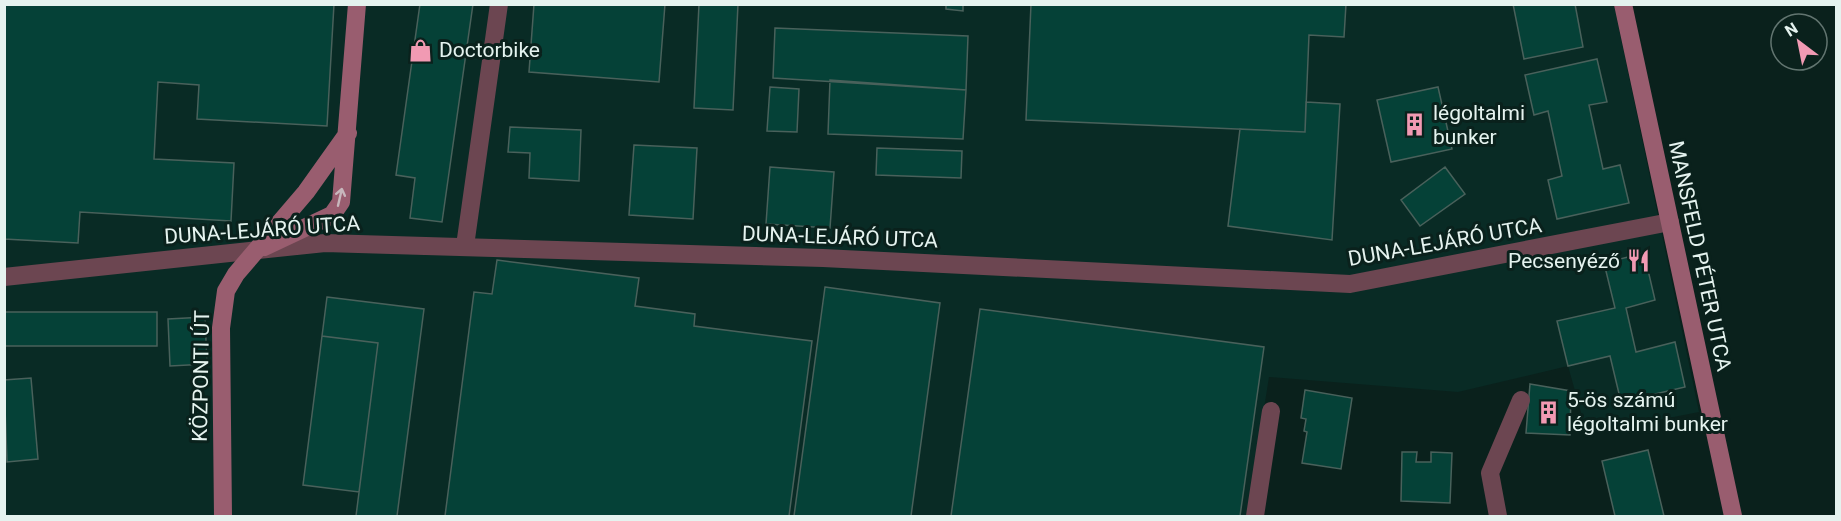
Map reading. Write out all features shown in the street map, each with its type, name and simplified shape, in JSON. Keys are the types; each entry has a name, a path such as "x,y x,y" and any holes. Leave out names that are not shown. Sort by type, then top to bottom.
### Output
{"street":[{"name":"KÖZPONTI ÚT","path":"260,249 332,215 341,202 357,4"},
{"path":"465,246 499,4"},
{"name":"MANSFELD PÉTER UTCA","path":"1623,4 1732,516"},
{"name":"KÖZPONTI ÚT","path":"223,516 221,328 226,291 236,274 260,249 306,192 348,133"},
{"name":"DUNA-LEJÁRÓ UTCA","path":"4,277 325,243 834,259 1350,284 1670,222"},
{"path":"1498,516 1490,473 1521,400"},
{"path":"1255,516 1271,411"}],"shaded area":[{"path":"4,5 1614,5 1699,412 1587,434 1568,366 1458,392 1269,377 1247,516 5,516"}],"building":[{"path":"4,4 334,4 327,126 197,119 199,85 158,82 154,159 234,163 231,221 80,212 78,243 4,239"},
{"path":"420,4 473,4 442,222 410,218 415,178 396,175"},
{"path":"534,4 665,4 659,82 529,72"},
{"path":"699,4 738,4 733,110 694,108"},
{"path":"946,4 963,4 963,11 946,9"},
{"path":"1031,4 1346,4 1344,37 1309,35 1305,132 1026,120"},
{"path":"1513,4 1575,4 1583,47 1524,59"},
{"path":"775,28 968,36 966,90 773,78"},
{"path":"1597,59 1607,102 1589,105 1603,169 1620,165 1629,203 1557,219 1548,180 1562,176 1548,111 1534,115 1525,75"},
{"path":"830,80 966,90 963,139 828,134"},
{"path":"770,87 799,89 797,132 767,131"},
{"name":"légoltalmi bunker","path":"1438,87 1452,149 1391,162 1377,100"},
{"path":"1306,102 1340,104 1332,240 1228,226 1240,129 1305,132"},
{"path":"510,127 581,130 579,181 529,178 530,153 508,152"},
{"path":"634,145 697,148 693,219 629,215"},
{"path":"877,148 962,151 961,178 876,175"},
{"path":"770,167 834,172 830,228 766,224"},
{"path":"1445,167 1465,194 1420,226 1401,200"},
{"path":"1644,253 1655,300 1626,308 1636,352 1675,342 1685,387 1621,402 1610,356 1568,366 1557,321 1615,308 1604,263"},
{"path":"497,260 639,278 635,306 695,314 694,326 812,341 789,516 445,516 474,292 492,294"},
{"path":"825,287 940,303 911,516 794,516"},
{"path":"327,297 424,309 397,516 356,516 378,343 322,336"},
{"path":"980,309 1264,347 1240,516 951,516"},
{"path":"4,312 157,312 157,346 4,346"},
{"path":"205,317 207,364 170,366 168,319"},
{"path":"322,336 378,343 359,492 303,485"},
{"path":"31,378 38,459 7,462 4,380"},
{"name":"5-ös számú légoltalmi bunker","path":"1530,384 1571,391 1570,435 1526,433"},
{"path":"1305,390 1352,398 1341,469 1302,463 1307,432 1304,431 1306,419 1301,418"},
{"path":"1648,450 1664,516 1615,516 1602,461"},
{"path":"1402,452 1417,452 1416,462 1431,462 1431,452 1452,453 1450,503 1401,501"}],"place":[{"name":"Doctorbike","path":"421,50"},
{"name":"légoltalmi bunker","path":"1415,125"},
{"name":"Pecsenyéző","path":"1638,261"},
{"name":"5-ös számú légoltalmi bunker","path":"1549,412"}]}
